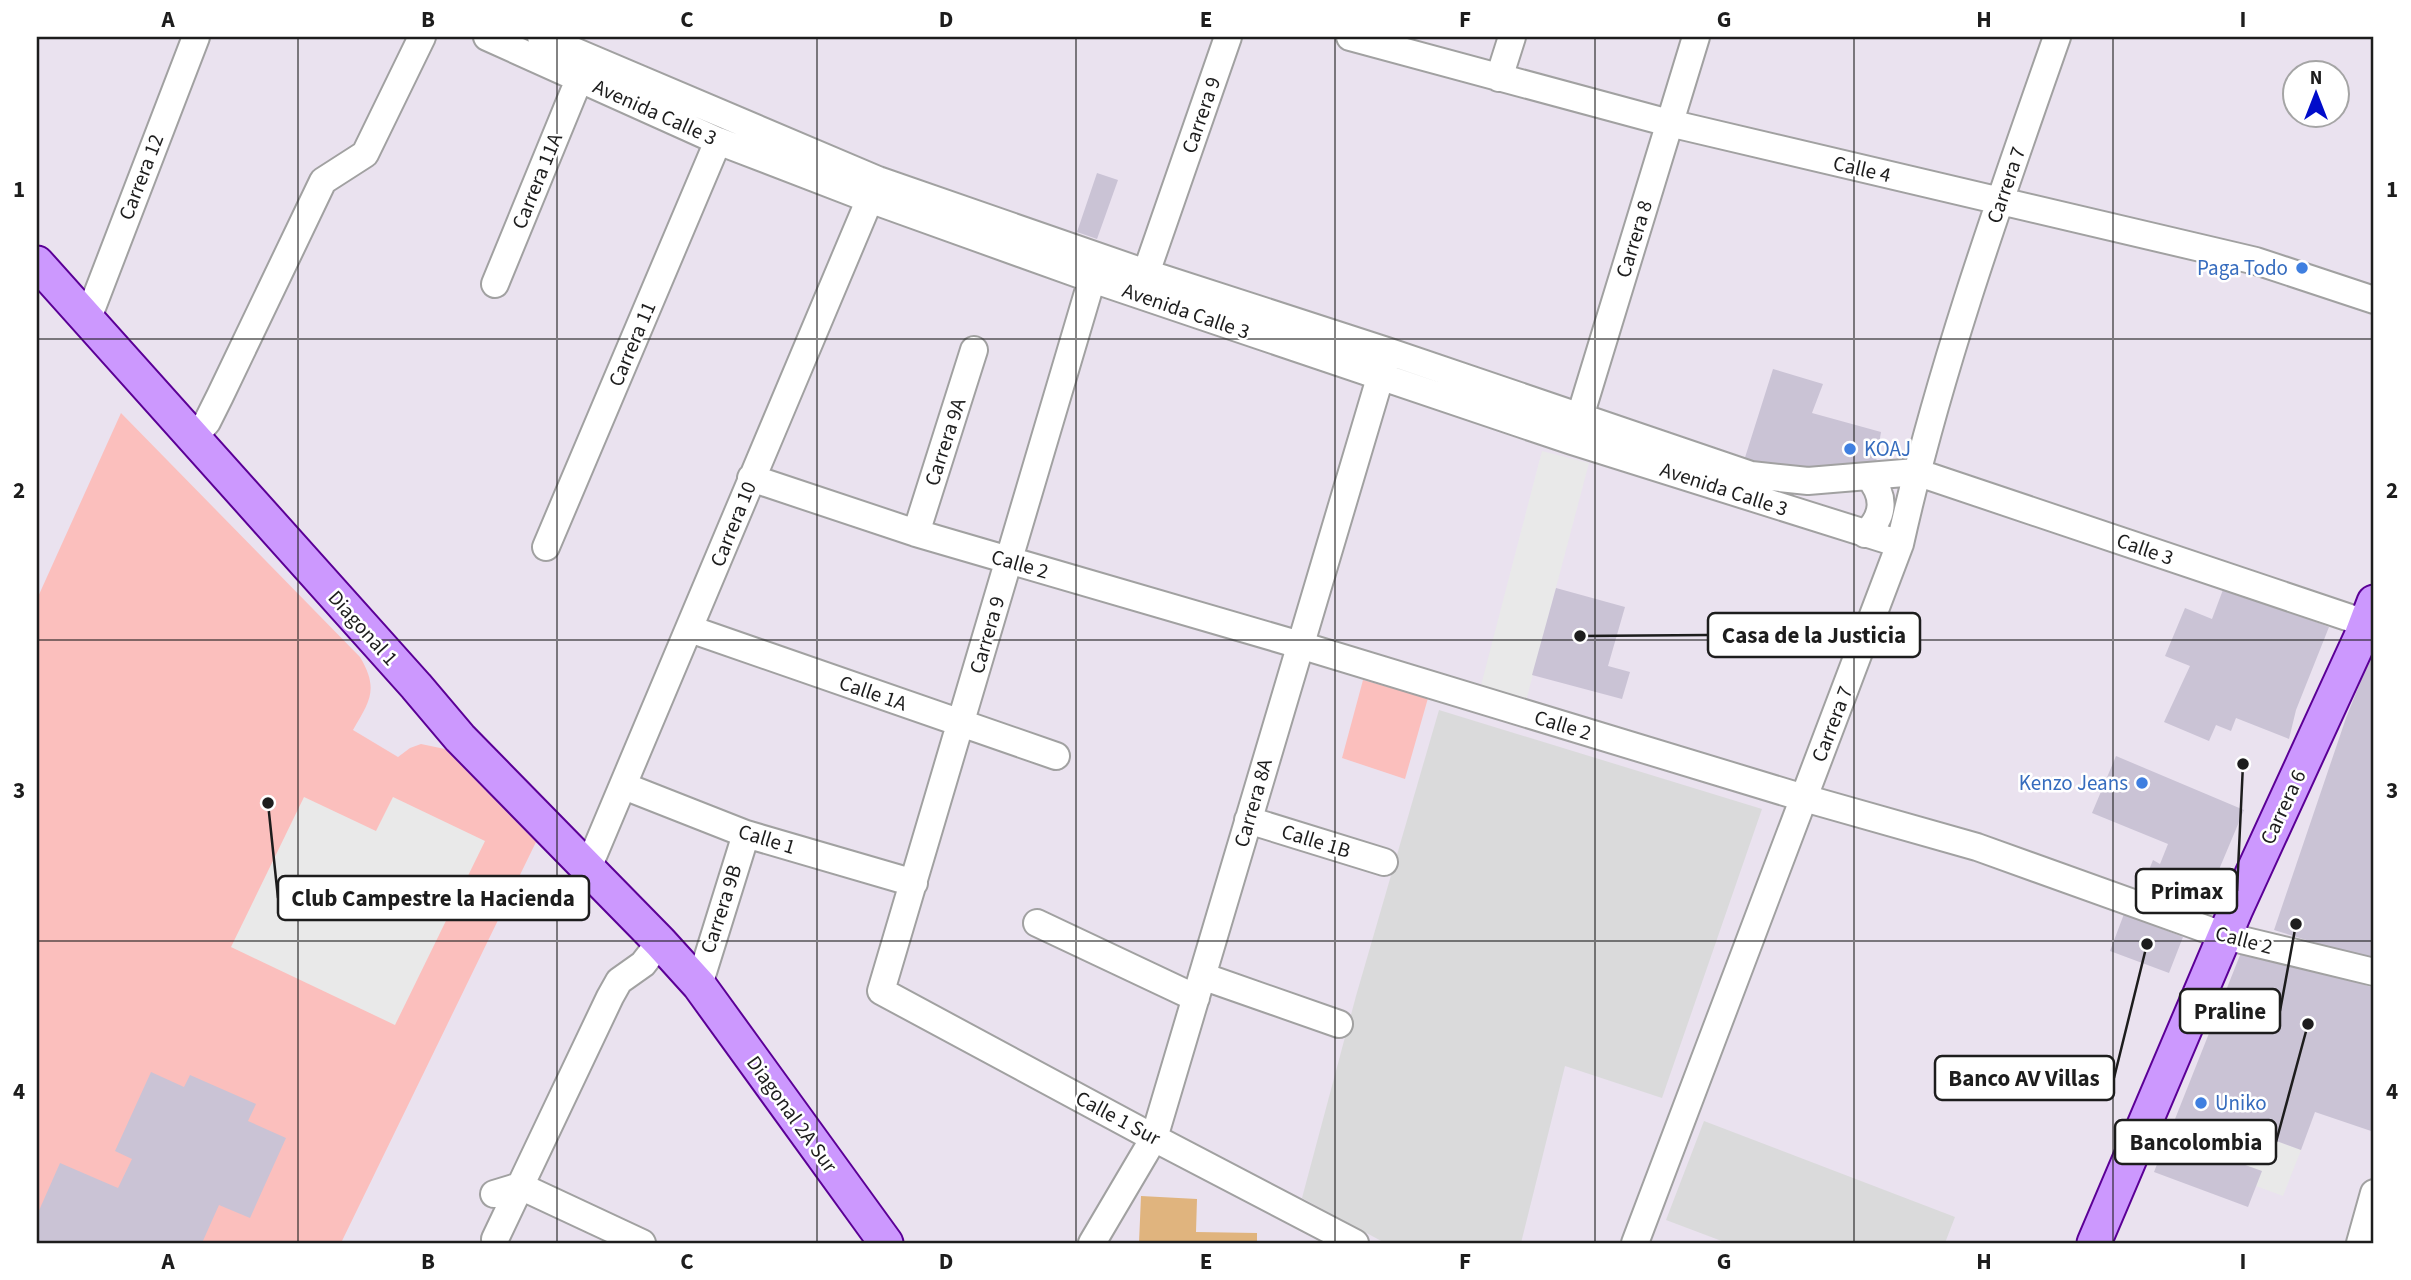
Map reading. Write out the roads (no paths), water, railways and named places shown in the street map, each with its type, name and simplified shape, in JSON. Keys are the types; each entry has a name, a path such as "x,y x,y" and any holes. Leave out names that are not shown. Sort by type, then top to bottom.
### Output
{"main road":[{"name":"Diagonal 1","path":"37,263 460,738 699,985"},
{"name":"Carrera 6","path":"2094,1243 2225,936 2371,617"},
{"name":"Diagonal 2A Sur","path":"699,985 886,1243"}],"street":[{"name":"Carrera 12","path":"88,318 195,37"},
{"path":"194,438 207,422 323,181 365,154 422,37"},
{"name":"Avenida Calle 3","path":"487,37 591,58 718,141 1146,273 1387,351 1576,429 1865,534 1900,544"},
{"name":"Avenida Calle 3","path":"541,37 873,189 1092,279 1380,377 1751,475 1808,481 1916,472"},
{"name":"Carrera 9","path":"1146,273 1228,37"},
{"name":"Calle 4","path":"1350,37 1669,123 2256,261 2374,300"},
{"path":"1499,78 1512,37"},
{"name":"Carrera 8","path":"1576,429 1696,37"},
{"name":"Carrera 7","path":"1635,1243 1900,544 1916,472 1999,201 2057,37"},
{"name":"Carrera 11A","path":"495,284 591,58"},
{"name":"Carrera 11","path":"546,547 718,141"},
{"name":"Carrera 10","path":"588,868 873,189"},
{"name":"Carrera 9","path":"881,991 1092,279"},
{"name":"Carrera 9A","path":"916,533 974,350"},
{"name":"Carrera 8A","path":"1092,1243 1154,1138 1387,351"},
{"name":"Calle 3","path":"1916,472 2371,617"},
{"path":"1865,534 1881,513 1882,500 1878,487 1869,477"},
{"name":"Calle 2","path":"751,478 1009,561 1977,847 2225,936 2374,972"},
{"name":"Calle 1A","path":"690,629 1056,756"},
{"name":"Calle 1","path":"624,786 746,834 914,883"},
{"name":"Calle 1B","path":"1248,820 1384,862"},
{"name":"Carrera 9B","path":"699,985 746,834"},
{"path":"1037,923 1199,987 1339,1024"},
{"path":"495,1239 619,981 643,964 660,942"},
{"name":"Calle 1 Sur","path":"881,991 1355,1243"},
{"path":"494,1194 520,1186 642,1243"},
{"path":"2360,1243 2374,1193"}],"place":[{"name":"Paga Todo","path":"2302,268"},
{"name":"KOAJ","path":"1850,449"},
{"name":"Casa de la Justicia","path":"1580,636"},
{"name":"Primax","path":"2243,764"},
{"name":"Kenzo Jeans","path":"2142,783"},
{"name":"Club Campestre la Hacienda","path":"268,803"},
{"name":"Praline","path":"2296,924"},
{"name":"Banco AV Villas","path":"2147,944"},
{"name":"Bancolombia","path":"2308,1024"},
{"name":"Uniko","path":"2201,1103"}]}
